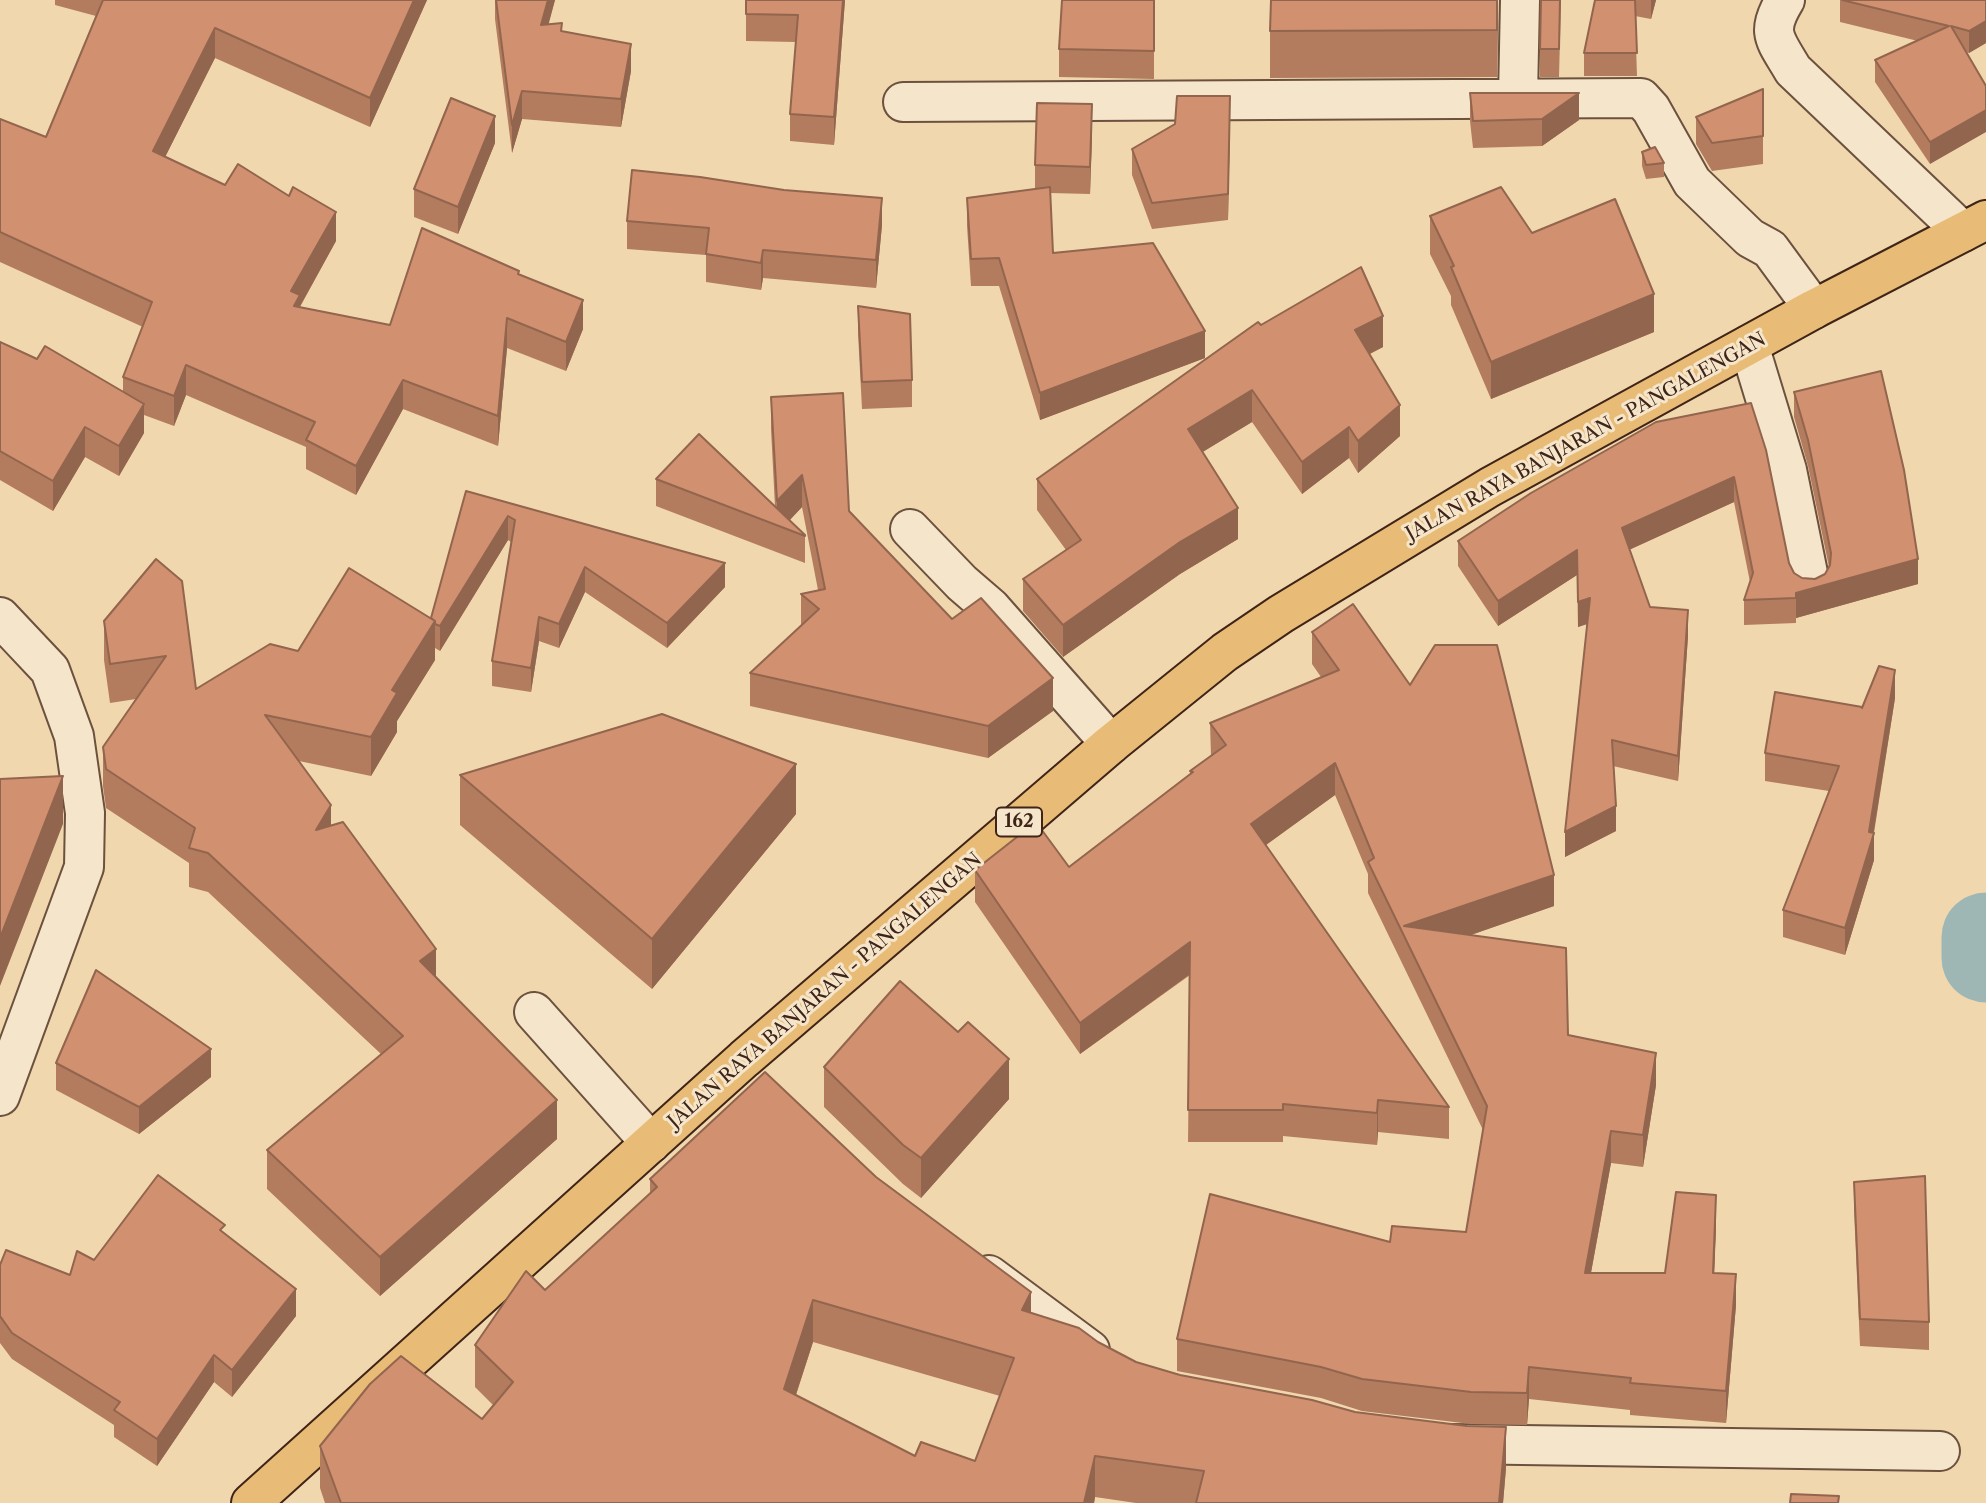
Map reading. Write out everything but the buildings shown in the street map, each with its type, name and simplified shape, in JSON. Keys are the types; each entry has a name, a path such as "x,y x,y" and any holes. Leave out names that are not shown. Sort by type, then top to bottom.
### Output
{"main road":[{"name":"JALAN RAYA BANJARAN - PANGALENGAN","path":"251,1503 744,1059 1111,744 1225,652 1281,614 1490,487 1814,309 1968,230"}],"street":[{"path":"1518,97 1520,0"},
{"path":"1785,0 1774,19 1775,40 1793,70 1968,230"},
{"path":"902,102 1641,98 1651,109 1692,182 1750,237 1770,249 1814,309"},
{"path":"1749,345 1787,470 1810,583"},
{"path":"910,529 955,576 991,608 1111,744"},
{"path":"0,617 50,670 75,736 85,813 84,867 0,1097"},
{"path":"534,1012 651,1143"},
{"path":"744,1059 773,1088"},
{"path":"960,1253 1118,1369"},
{"path":"1416,1440 1469,1446 1940,1451"}],"waterway":[{"path":"1986,937 1986,958"}]}
